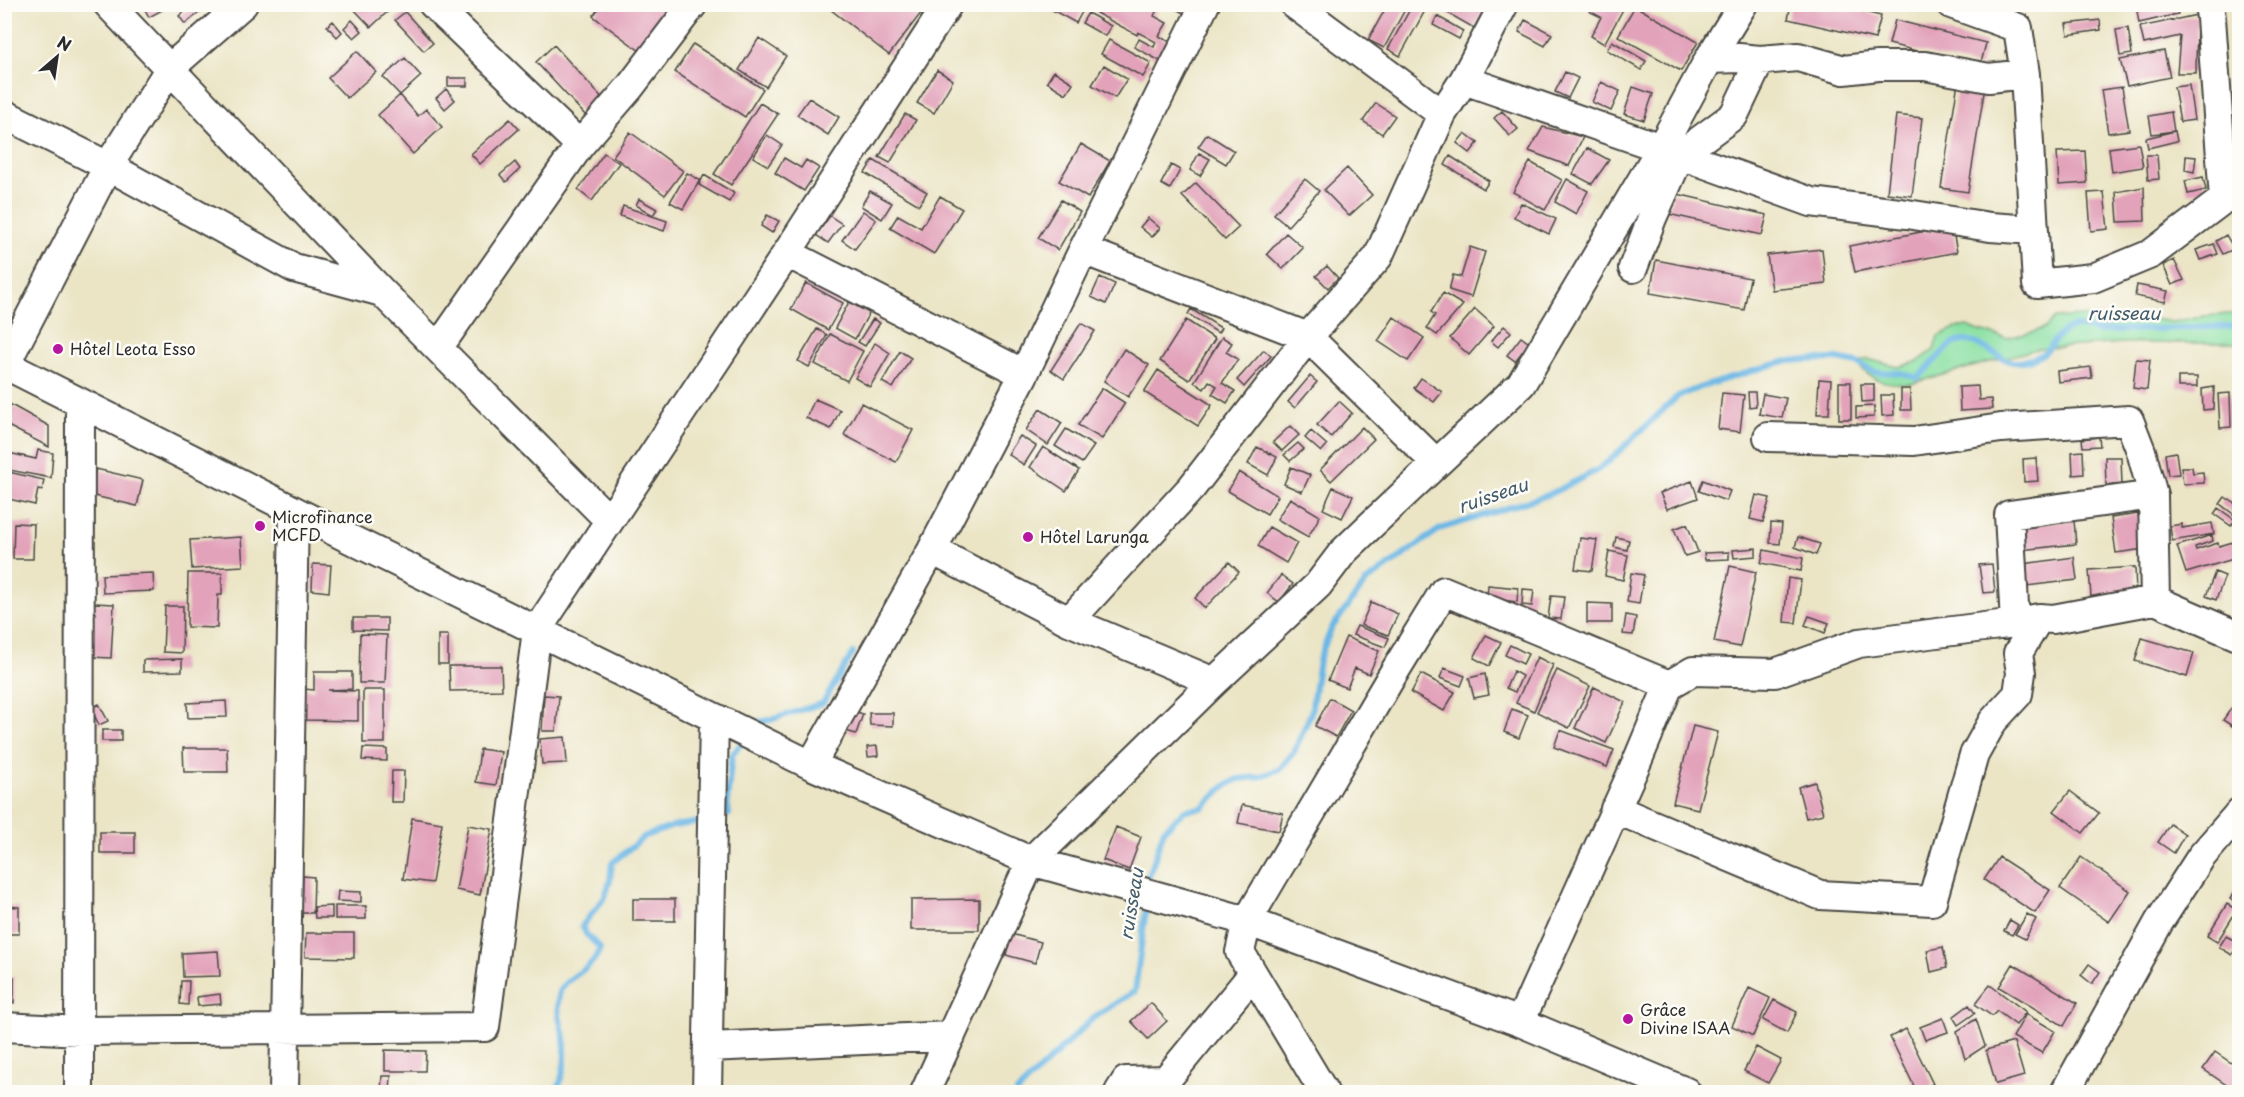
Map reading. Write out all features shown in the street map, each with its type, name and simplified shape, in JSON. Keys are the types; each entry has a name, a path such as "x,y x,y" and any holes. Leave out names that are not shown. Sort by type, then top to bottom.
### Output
{"street":[{"path":"108,4 382,292 609,520"},
{"path":"243,4 170,68 108,166 5,364 294,511 811,765 1031,861 1247,921 1520,1022 1686,1092"},
{"path":"433,4 580,145"},
{"path":"438,348 580,145 630,87 693,4"},
{"path":"4,1027 80,1031 485,1027 537,630 787,253 948,4"},
{"path":"811,765 932,550 1024,374 1205,4"},
{"path":"1294,4 1442,114"},
{"path":"1069,621 1192,487 1308,337 1378,257 1442,114 1464,80 1504,4"},
{"path":"1633,268 1652,218 1671,151 1710,59 1743,4"},
{"path":"1951,4 2018,28 2025,74 2037,284 2093,278 2151,254 2232,197 2209,4"},
{"path":"1710,59 1760,60 1798,57 1844,70 1878,66 1925,66 1989,78 2025,74"},
{"path":"925,1092 1031,861 1214,682 1318,585 1343,552 1521,384 1671,151 1734,115 1760,60"},
{"path":"1464,80 1811,202 1990,227 2034,230"},
{"path":"4,114 108,166 294,268 382,292"},
{"path":"1083,250 1308,337 1436,463"},
{"path":"787,253 1024,374"},
{"path":"79,1092 80,403"},
{"path":"1768,437 1914,441 2001,428 2129,420 2141,451 2153,495 2155,600"},
{"path":"1615,809 1820,896 1932,901 1974,755 1993,721 2018,694 2021,673 2018,653 2027,620 2009,515 2153,495"},
{"path":"284,1092 294,511"},
{"path":"932,550 1069,621 1214,682"},
{"path":"1324,1092 1240,952 1247,921 1444,591 1670,685"},
{"path":"1520,1022 1670,685 1693,670 1774,673 1859,643 2027,620 2053,620 2155,600 2240,637"},
{"path":"707,1092 714,718"},
{"path":"2065,1092 2165,913 2201,857 2239,813"},
{"path":"1119,1092 1126,1081 1177,1086 1253,974"},
{"path":"708,1047 951,1036"}],"green space":[{"path":"2239,313 2239,343 2123,343 2037,349 1910,384 1880,381 1868,374 1857,363 1868,359 1898,367 1917,362 1934,350 1938,336 1955,328 1967,326 2006,338 2045,328 2055,318 2080,316 2124,320 2142,317 2173,322 2196,317"}],"building":[{"path":"142,4 167,4 168,7 149,17"},
{"path":"194,4 200,12 185,24 179,16"},
{"path":"355,4 396,4 371,27 352,7"},
{"path":"602,4 680,4 644,54 593,16"},
{"path":"833,4 928,4 889,55 830,9"},
{"path":"1046,4 1068,4 1082,12 1076,23 1045,6"},
{"path":"1101,4 1159,6 1154,16 1167,23 1159,36 1170,42 1160,61 1134,47 1139,39 1154,47 1156,42 1138,32 1137,35 1096,13"},
{"path":"1167,4 1190,4 1185,14"},
{"path":"1388,4 1408,4 1384,48 1368,40"},
{"path":"1413,4 1422,4 1427,7 1400,56 1388,49"},
{"path":"1432,4 1487,4 1474,28"},
{"path":"1593,4 1626,4 1604,44 1591,36 1601,17 1589,11"},
{"path":"1791,4 1831,4 1881,16 1875,39 1788,19"},
{"path":"2146,4 2176,4 2178,14 2139,23 2137,11 2146,9"},
{"path":"1635,6 1698,42 1681,71 1618,36"},
{"path":"405,12 433,43 424,51 395,20"},
{"path":"1088,13 1111,26 1105,36 1082,23"},
{"path":"2197,15 2196,73 2177,73 2180,36 2144,44 2140,27"},
{"path":"1437,16 1463,31 1459,39 1433,25"},
{"path":"352,20 362,31 354,38 344,28"},
{"path":"1525,20 1552,34 1545,46 1519,32"},
{"path":"1895,20 1986,43 1980,67 1889,44"},
{"path":"2100,20 2101,30 2068,35 2066,24"},
{"path":"333,21 342,32 337,37 327,26"},
{"path":"2128,28 2132,54 2120,56 2116,30"},
{"path":"759,38 786,56 766,87 739,70"},
{"path":"1109,40 1151,63 1143,77 1101,54"},
{"path":"1612,41 1646,61 1641,70 1607,50"},
{"path":"693,44 763,89 745,117 675,72"},
{"path":"554,45 604,100 586,116 536,62"},
{"path":"357,51 376,72 347,98 328,78"},
{"path":"2164,51 2170,77 2127,86 2120,60"},
{"path":"405,58 421,76 400,95 383,77"},
{"path":"1104,65 1127,79 1115,98 1092,85"},
{"path":"937,70 953,80 934,113 917,103"},
{"path":"1054,71 1073,83 1066,94 1047,82"},
{"path":"1565,72 1578,78 1568,98 1555,92"},
{"path":"1959,76 1986,80 1968,192 1941,188"},
{"path":"448,78 467,78 467,86 448,86"},
{"path":"1601,82 1620,91 1611,111 1592,102"},
{"path":"2189,85 2194,120 2180,122 2174,87"},
{"path":"1633,87 1653,94 1644,120 1624,114"},
{"path":"2122,87 2129,130 2108,133 2101,90"},
{"path":"446,89 455,100 445,109 436,98"},
{"path":"400,95 418,116 426,109 442,127 413,154 378,115"},
{"path":"809,98 839,117 828,135 797,115"},
{"path":"760,103 778,114 731,185 714,174"},
{"path":"1376,103 1395,116 1382,134 1363,121"},
{"path":"1502,111 1518,129 1510,136 1494,118"},
{"path":"2171,112 2174,131 2152,134 2149,116"},
{"path":"905,114 916,120 890,163 879,157"},
{"path":"1896,115 1922,118 1912,196 1887,193"},
{"path":"510,119 519,129 480,164 471,154"},
{"path":"1543,127 1583,137 1569,166 1529,151"},
{"path":"2175,131 2177,141 2148,148 2146,138"},
{"path":"630,132 683,171 665,195 613,156"},
{"path":"1465,133 1478,143 1470,153 1457,143"},
{"path":"1207,134 1234,151 1226,164 1198,147"},
{"path":"767,135 782,145 768,166 753,157"},
{"path":"1081,144 1110,161 1088,198 1059,181"},
{"path":"2139,144 2143,167 2112,172 2109,148"},
{"path":"1587,148 1609,160 1592,184 1573,174"},
{"path":"2085,151 2087,183 2059,185 2057,152"},
{"path":"604,153 619,163 592,201 578,190"},
{"path":"1199,153 1210,159 1200,176 1190,170"},
{"path":"2146,155 2157,155 2159,179 2148,180"},
{"path":"1450,156 1489,181 1484,189 1445,165"},
{"path":"2186,156 2196,157 2194,172 2185,170"},
{"path":"784,158 801,168 806,160 819,168 804,191 775,173"},
{"path":"873,160 927,192 919,205 865,173"},
{"path":"515,162 520,169 506,182 500,175"},
{"path":"1530,162 1562,180 1545,210 1513,192"},
{"path":"1171,165 1180,170 1170,189 1161,184"},
{"path":"1347,168 1372,195 1349,216 1324,190"},
{"path":"687,173 700,180 683,209 670,202"},
{"path":"704,175 734,193 729,202 699,185"},
{"path":"2203,177 2206,190 2188,194 2185,181"},
{"path":"1305,179 1319,191 1288,226 1274,214"},
{"path":"1567,179 1588,191 1576,214 1555,202"},
{"path":"1196,183 1239,227 1225,240 1182,196"},
{"path":"2144,187 2145,221 2118,222 2116,192"},
{"path":"870,191 892,203 882,219 861,206"},
{"path":"2104,192 2108,229 2091,231 2088,193"},
{"path":"1673,193 1767,215 1762,235 1668,214"},
{"path":"940,196 962,209 934,254 890,228 898,215 921,228"},
{"path":"639,199 657,209 653,215 636,205"},
{"path":"1061,200 1080,212 1058,250 1038,238"},
{"path":"1521,203 1556,219 1549,234 1514,217"},
{"path":"623,206 667,221 664,231 620,216"},
{"path":"863,211 876,220 855,249 842,240"},
{"path":"767,215 779,221 772,233 761,226"},
{"path":"830,216 842,224 828,243 816,235"},
{"path":"1148,218 1160,228 1152,237 1140,227"},
{"path":"1952,226 1957,252 1855,272 1849,246"},
{"path":"1286,233 1303,248 1283,269 1267,254"},
{"path":"2226,235 2234,249 2223,254 2216,241"},
{"path":"2214,244 2218,254 2200,260 2196,250"},
{"path":"1470,247 1485,252 1471,297 1449,290 1453,275 1461,277"},
{"path":"1822,249 1826,284 1772,290 1767,255"},
{"path":"1656,260 1750,278 1744,310 1650,293"},
{"path":"2174,260 2184,280 2172,285 2163,265"},
{"path":"1327,266 1338,278 1328,288 1316,276"},
{"path":"1100,277 1115,284 1106,304 1091,297"},
{"path":"806,283 843,303 828,330 791,309"},
{"path":"2137,285 2168,291 2165,302 2135,296"},
{"path":"1443,293 1463,305 1437,335 1427,328 1435,315 1431,312"},
{"path":"849,302 869,313 855,339 835,328"},
{"path":"1191,309 1221,328 1218,333 1188,314"},
{"path":"1475,309 1494,326 1469,355 1450,338"},
{"path":"1394,317 1424,338 1408,361 1378,341"},
{"path":"873,319 880,323 865,346 858,342"},
{"path":"1186,320 1215,339 1189,380 1160,361"},
{"path":"1081,323 1095,331 1064,379 1051,370"},
{"path":"1504,326 1511,332 1498,347 1491,341"},
{"path":"817,329 827,335 809,367 798,361"},
{"path":"830,334 863,351 847,381 815,364"},
{"path":"1222,337 1232,343 1226,352 1238,359 1222,383 1235,391 1227,403 1212,394 1217,386 1209,381 1204,389 1194,382"},
{"path":"1521,337 1529,343 1515,361 1507,355"},
{"path":"875,343 890,353 870,387 855,378"},
{"path":"1124,349 1149,365 1128,397 1104,381"},
{"path":"1264,350 1271,356 1244,387 1237,380"},
{"path":"900,351 911,358 893,388 882,382"},
{"path":"2136,359 2150,360 2147,390 2133,388"},
{"path":"2091,367 2092,378 2058,382 2057,371"},
{"path":"1158,370 1212,405 1198,426 1144,392"},
{"path":"1310,376 1317,382 1295,408 1288,402"},
{"path":"2178,377 2197,377 2197,387 2178,387"},
{"path":"1421,378 1442,392 1434,402 1414,388"},
{"path":"1819,379 1831,380 1829,414 1817,414"},
{"path":"1839,382 1851,382 1851,419 1839,419"},
{"path":"1861,384 1874,384 1874,401 1862,402"},
{"path":"1978,386 1979,400 1991,399 1992,409 1960,411 1959,387"},
{"path":"2214,387 2213,409 2203,410 2202,389"},
{"path":"1102,388 1125,403 1102,439 1078,425"},
{"path":"1901,389 1910,389 1911,410 1901,410"},
{"path":"1748,392 1755,392 1756,406 1749,407"},
{"path":"1722,393 1744,395 1740,432 1718,429"},
{"path":"2230,393 2231,427 2220,428 2218,394"},
{"path":"1763,394 1786,398 1782,418 1759,414"},
{"path":"1881,395 1893,395 1894,415 1882,416"},
{"path":"815,399 840,410 831,429 806,418"},
{"path":"4,401 49,426 49,447 4,424"},
{"path":"1339,401 1352,413 1331,437 1317,425"},
{"path":"861,403 913,430 896,462 844,435"},
{"path":"1874,406 1874,417 1856,418 1856,407"},
{"path":"1040,409 1062,423 1048,445 1026,430"},
{"path":"1290,426 1299,435 1282,451 1273,442"},
{"path":"1362,427 1374,439 1331,481 1320,470"},
{"path":"1066,429 1094,446 1082,463 1055,446"},
{"path":"1311,431 1327,445 1321,452 1305,438"},
{"path":"1020,436 1036,446 1024,465 1008,454"},
{"path":"2099,437 2100,446 2083,447 2082,439"},
{"path":"1298,443 1304,449 1290,461 1284,455"},
{"path":"1043,447 1079,470 1066,491 1030,467"},
{"path":"1257,447 1277,457 1268,475 1248,464"},
{"path":"38,450 53,453 51,478 4,469 4,452 36,459"},
{"path":"2083,451 2084,474 2073,475 2072,452"},
{"path":"2176,452 2179,474 2168,475 2165,454"},
{"path":"2105,457 2121,457 2122,485 2106,485"},
{"path":"2036,458 2038,481 2024,482 2023,459"},
{"path":"1291,467 1310,475 1302,492 1284,484"},
{"path":"2181,467 2192,467 2193,473 2203,472 2204,483 2183,484"},
{"path":"96,469 143,480 137,506 90,495"},
{"path":"4,471 44,480 42,490 38,489 35,505 4,498"},
{"path":"1239,472 1278,496 1267,514 1228,491"},
{"path":"1703,480 1730,491 1726,501 1699,491"},
{"path":"1692,481 1698,498 1667,509 1660,493"},
{"path":"1333,487 1353,496 1342,518 1323,509"},
{"path":"1756,495 1770,498 1763,522 1750,519"},
{"path":"2225,497 2240,507 2240,519 2220,504"},
{"path":"1290,498 1320,516 1308,537 1277,519"},
{"path":"2218,508 2235,520 2231,526 2214,514"},
{"path":"2138,514 2144,549 2116,553 2111,518"},
{"path":"2074,520 2076,544 2020,550 2018,526"},
{"path":"14,523 34,524 33,559 13,559"},
{"path":"1771,523 1782,524 1780,544 1770,543"},
{"path":"2212,523 2214,534 2172,541 2170,526 2182,524 2182,528"},
{"path":"1687,524 1698,552 1685,556 1674,529"},
{"path":"1269,527 1297,543 1286,563 1258,546"},
{"path":"2212,535 2213,541 2195,547 2196,550 2218,543 2219,546 2240,540 2240,557 2186,573 2177,546"},
{"path":"241,537 243,566 192,569 190,540"},
{"path":"1616,537 1629,540 1627,550 1614,547"},
{"path":"1798,537 1820,544 1816,555 1795,547"},
{"path":"1580,538 1597,540 1592,571 1575,569"},
{"path":"1756,548 1756,556 1734,558 1733,550"},
{"path":"1764,550 1803,558 1801,571 1761,563"},
{"path":"1609,551 1628,555 1623,580 1605,576"},
{"path":"1729,552 1729,559 1705,560 1704,553"},
{"path":"2074,557 2077,580 2026,586 2023,564"},
{"path":"1229,562 1239,572 1205,608 1195,598"},
{"path":"313,564 331,565 329,592 312,590"},
{"path":"1992,564 1995,592 1983,593 1979,565"},
{"path":"1730,566 1756,572 1740,647 1714,642"},
{"path":"2135,567 2136,594 2091,597 2089,570"},
{"path":"2215,572 2225,576 2216,600 2206,596"},
{"path":"153,573 154,591 103,593 102,575"},
{"path":"188,573 222,573 222,595 218,595 217,628 187,627"},
{"path":"1631,573 1644,575 1639,604 1627,602"},
{"path":"1281,575 1293,584 1279,602 1267,593"},
{"path":"1788,578 1801,580 1796,623 1784,622"},
{"path":"1488,585 1518,588 1517,602 1487,598"},
{"path":"1523,589 1534,590 1532,606 1522,605"},
{"path":"1551,596 1564,597 1561,619 1548,618"},
{"path":"1371,602 1398,614 1388,635 1361,625"},
{"path":"94,603 114,604 111,658 91,657"},
{"path":"1587,603 1612,604 1612,623 1587,623"},
{"path":"165,606 183,606 182,653 163,652"},
{"path":"1626,615 1636,617 1633,635 1623,634"},
{"path":"1809,616 1829,623 1825,633 1805,625"},
{"path":"353,618 387,618 387,631 353,630"},
{"path":"1357,626 1389,638 1385,647 1353,635"},
{"path":"360,634 387,635 385,683 359,683"},
{"path":"438,635 448,635 448,664 438,664"},
{"path":"1486,635 1501,642 1489,666 1474,658"},
{"path":"1346,637 1379,651 1369,674 1355,668 1347,688 1328,680"},
{"path":"2142,638 2194,653 2187,677 2135,661"},
{"path":"1510,645 1528,654 1523,664 1505,655"},
{"path":"1537,657 1553,665 1534,711 1516,703"},
{"path":"182,659 182,671 143,672 143,660"},
{"path":"449,666 501,666 502,690 450,691"},
{"path":"1444,668 1465,676 1461,686 1440,678"},
{"path":"1557,670 1590,686 1569,728 1537,712"},
{"path":"1513,671 1522,676 1515,692 1506,688"},
{"path":"314,672 352,672 352,689 328,690 358,691 358,721 304,720 304,689 314,690"},
{"path":"1421,674 1455,692 1444,711 1411,693"},
{"path":"1485,674 1489,695 1474,698 1469,678"},
{"path":"1594,687 1625,702 1606,743 1575,728"},
{"path":"363,690 385,690 385,743 363,743"},
{"path":"544,695 559,696 556,731 542,731"},
{"path":"1330,698 1351,710 1336,737 1315,726"},
{"path":"2238,699 2240,700 2240,731 2223,720"},
{"path":"226,701 227,717 188,718 187,703"},
{"path":"99,704 108,721 99,725 91,708"},
{"path":"1512,709 1528,715 1519,738 1504,732"},
{"path":"853,711 863,714 856,734 846,731"},
{"path":"869,713 893,713 893,726 870,725"},
{"path":"1693,726 1718,732 1698,809 1673,803"},
{"path":"102,730 121,730 121,741 102,741"},
{"path":"1560,730 1614,750 1607,767 1554,747"},
{"path":"565,737 567,763 542,764 540,739"},
{"path":"877,746 878,756 868,757 867,747"},
{"path":"183,748 227,748 228,772 184,772"},
{"path":"363,748 387,749 387,761 362,760"},
{"path":"480,749 501,752 496,785 476,782"},
{"path":"392,771 404,771 403,802 391,802"},
{"path":"1815,782 1823,814 1806,818 1798,787"},
{"path":"2070,791 2099,813 2083,833 2054,811"},
{"path":"1242,805 1283,813 1279,831 1238,823"},
{"path":"412,818 442,823 432,883 403,879"},
{"path":"2170,824 2185,834 2174,853 2158,842"},
{"path":"468,825 492,829 480,895 456,890"},
{"path":"1116,827 1141,837 1129,870 1103,860"},
{"path":"100,832 135,832 135,853 100,853"},
{"path":"1999,857 2050,890 2035,913 1984,880"},
{"path":"2081,857 2130,891 2109,922 2060,888"},
{"path":"303,876 314,877 313,913 302,913"},
{"path":"2237,888 2240,890 2240,906 2230,899"},
{"path":"338,891 361,892 361,902 337,901"},
{"path":"633,899 675,899 675,921 633,921"},
{"path":"979,899 979,930 911,930 911,900"},
{"path":"2227,904 2237,910 2217,942 2207,936"},
{"path":"4,906 19,907 19,934 4,934"},
{"path":"332,906 332,918 315,918 314,907"},
{"path":"335,906 366,906 366,919 335,919"},
{"path":"2027,914 2036,919 2025,939 2015,934"},
{"path":"2010,920 2018,925 2012,935 2004,931"},
{"path":"306,933 354,933 354,958 305,957"},
{"path":"1011,934 1041,942 1035,963 1006,955"},
{"path":"2226,936 2239,943 2232,955 2219,947"},
{"path":"1943,947 1947,968 1931,972 1927,950"},
{"path":"218,951 220,976 183,977 182,953"},
{"path":"2013,964 2077,1003 2064,1026 1999,987"},
{"path":"2089,964 2100,972 2092,984 2081,975"},
{"path":"4,977 14,977 14,1003 4,1002"},
{"path":"181,981 189,981 188,1005 180,1004"},
{"path":"1990,985 2026,1012 2016,1025 1997,1011 1992,1016 1975,1004"},
{"path":"1749,988 1770,998 1753,1036 1732,1026"},
{"path":"220,994 221,1004 198,1006 197,997"},
{"path":"1774,1000 1797,1012 1787,1033 1763,1020"},
{"path":"1151,1003 1167,1021 1148,1039 1131,1021"},
{"path":"1969,1005 1975,1013 1958,1025 1953,1017"},
{"path":"2026,1014 2055,1031 2042,1053 2013,1037"},
{"path":"1943,1018 1948,1032 1925,1040 1920,1027"},
{"path":"1976,1019 1985,1046 1965,1059 1957,1031"},
{"path":"1906,1029 1933,1084 1917,1092 1890,1037"},
{"path":"2014,1042 2024,1076 1996,1084 1986,1050"},
{"path":"1756,1047 1781,1060 1768,1083 1744,1071"},
{"path":"385,1050 426,1051 425,1071 385,1071"},
{"path":"2215,1052 2240,1069 2240,1092 2203,1069"},
{"path":"382,1076 391,1076 390,1092 381,1092"}],"waterway":[{"name":"ruisseau","path":"1148,886 1164,830 1185,810 1202,808 1225,786 1238,779 1259,777 1280,769 1294,752 1311,713 1319,660 1331,629 1366,582 1440,529 1548,495 1596,471 1678,396 1782,362 1837,359 1857,363 1874,372 1901,373 1917,378 1948,348 1958,342 1973,342 2000,357 2017,362 2036,358 2047,350 2058,336 2073,327 2098,331 2240,326"},
{"name":"ruisseau","path":"753,727 757,722 823,703 853,653"},
{"name":"ruisseau","path":"718,817 729,814 727,801 732,755 743,741"},
{"name":"ruisseau","path":"557,1092 565,1058 564,1037 558,1011 559,996 566,983 591,964 600,948 586,934 582,926 605,897 612,863 645,836 674,826 706,821"},
{"name":"ruisseau","path":"1017,1092 1093,1018 1135,991 1147,902"}],"place":[{"name":"Hôtel Leota Esso","path":"58,349"},
{"name":"Microfinance MCFD","path":"260,526"},
{"name":"Hôtel Larunga","path":"1028,537"},
{"name":"Grâce Divine ISAA","path":"1628,1019"}]}
